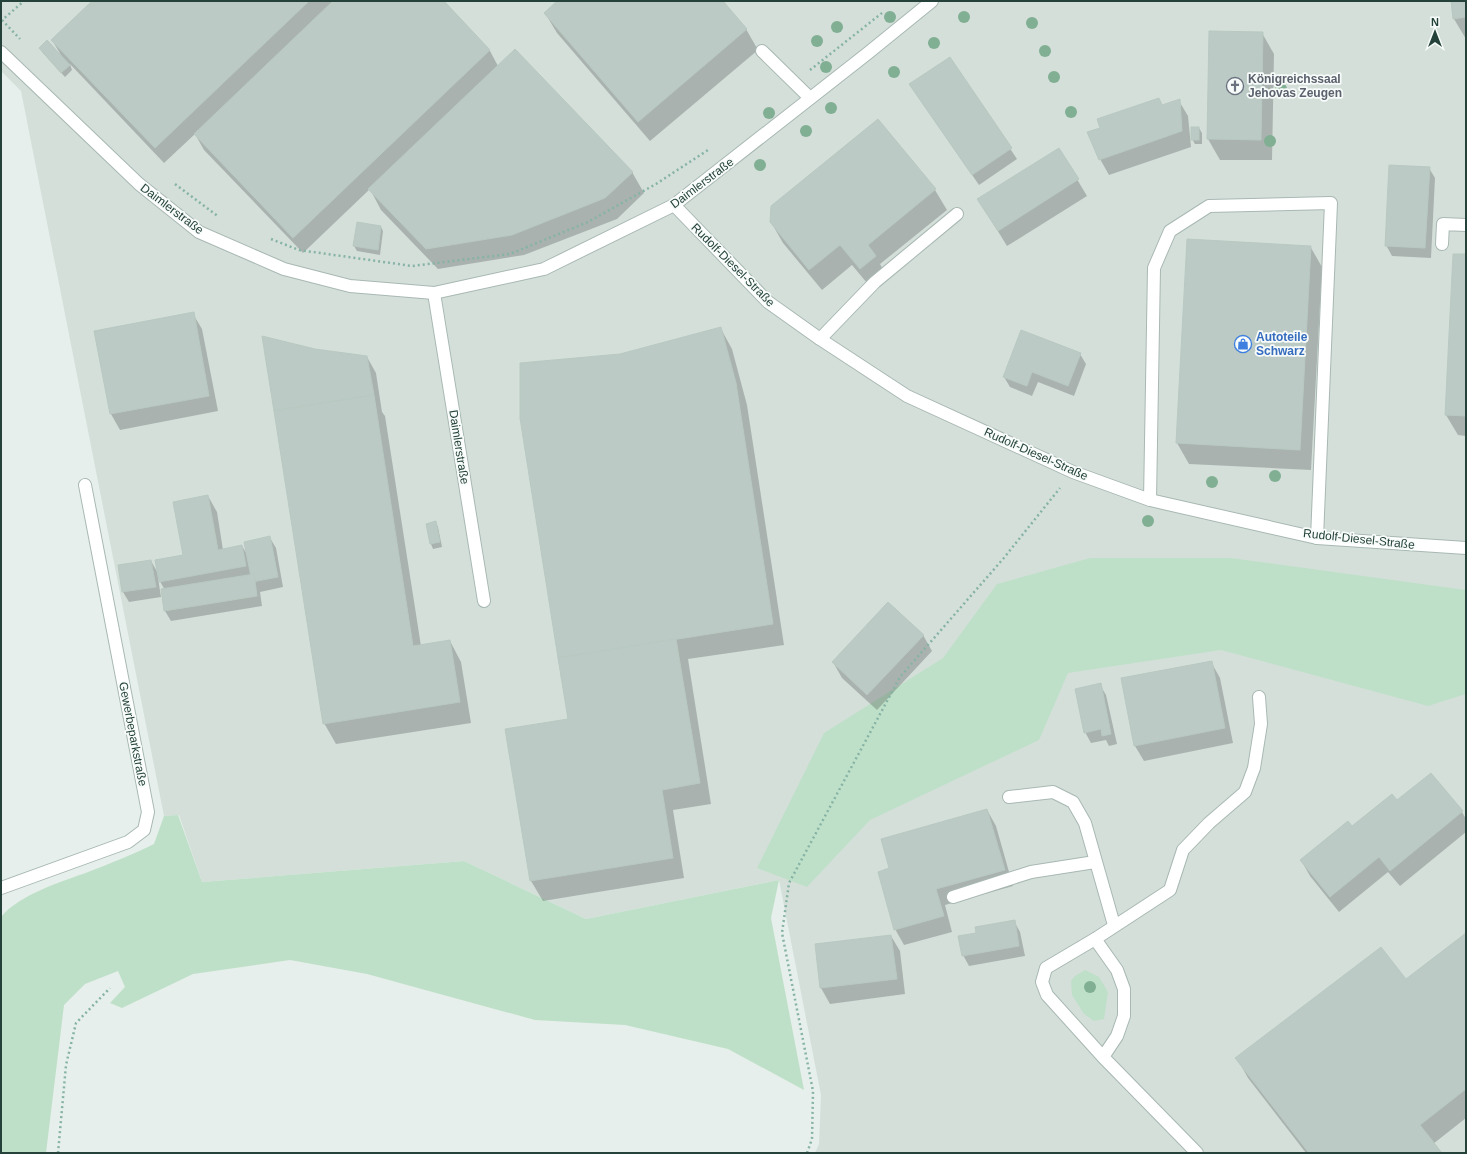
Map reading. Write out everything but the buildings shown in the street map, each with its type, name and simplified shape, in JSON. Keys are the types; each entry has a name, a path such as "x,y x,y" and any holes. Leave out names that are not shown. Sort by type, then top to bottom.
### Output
{"street":[{"name":"Daimlerstraße","path":"1,52 139,184 199,232 284,270 350,286 434,293 544,269 674,205 932,1"},
{"path":"762,51 810,98"},
{"path":"1150,500 1154,268 1170,232 1209,206 1331,202 1317,538"},
{"name":"Rudolf-Diesel-Straße","path":"674,205 768,302 820,339 907,396 1072,472 1150,500 1317,538 1466,548"},
{"path":"820,339 875,282 957,214"},
{"path":"1442,244 1443,224 1466,225"},
{"name":"Daimlerstraße","path":"434,293 484,601"},
{"name":"Gewerbeparkstraße","path":"1,888 128,842 144,830 148,812 86,485"},
{"path":"1197,1153 1103,1057 1047,995 1042,982 1046,968 1095,939 1170,890 1183,850 1209,823 1245,792 1254,768 1261,724 1259,697"},
{"path":"1010,797 1053,792 1073,802 1085,823 1114,926"},
{"path":"953,897 1031,872 1095,862"},
{"path":"1095,939 1117,970 1124,989 1124,1016 1118,1036 1103,1057"}],"path":[{"path":"24,1 1,21 24,44"},
{"path":"794,83 884,11"},
{"path":"265,237 299,250 412,266 510,254 588,222 656,184 709,149"},
{"path":"174,184 224,221"},
{"path":"807,1153 812,1138 813,1091 782,933 789,883 900,677 1003,560 1072,472"},
{"path":"58,1153 66,1065 76,1023 110,988"}],"shaded area":[{"path":"1,1 1466,1 1466,1153 815,1153 819,1144 821,1095 779,880 586,919 464,861 202,882 179,815 164,816 21,91 1,71"}],"green space":[{"path":"1090,558 1231,558 1466,590 1466,694 1428,706 1221,650 1068,673 1039,740 870,820 807,887 757,868 824,733 943,658 997,584"},
{"path":"178,815 202,882 464,861 586,919 779,880 771,918 804,1090 728,1049 625,1025 535,1020 367,974 290,960 193,974 122,1008 110,1003 125,987 118,971 85,984 64,1005 46,1153 1,1153 1,917 9,909 30,895 138,852 154,844 164,816"},
{"path":"1085,970 1099,977 1108,992 1104,1019 1094,1021 1084,1014 1072,995 1071,981 1075,976"}],"place":[{"name":"Königreichssaal Jehovas Zeugen","path":"1235,86"},
{"name":"Autoteile Schwarz","path":"1243,344"}]}
